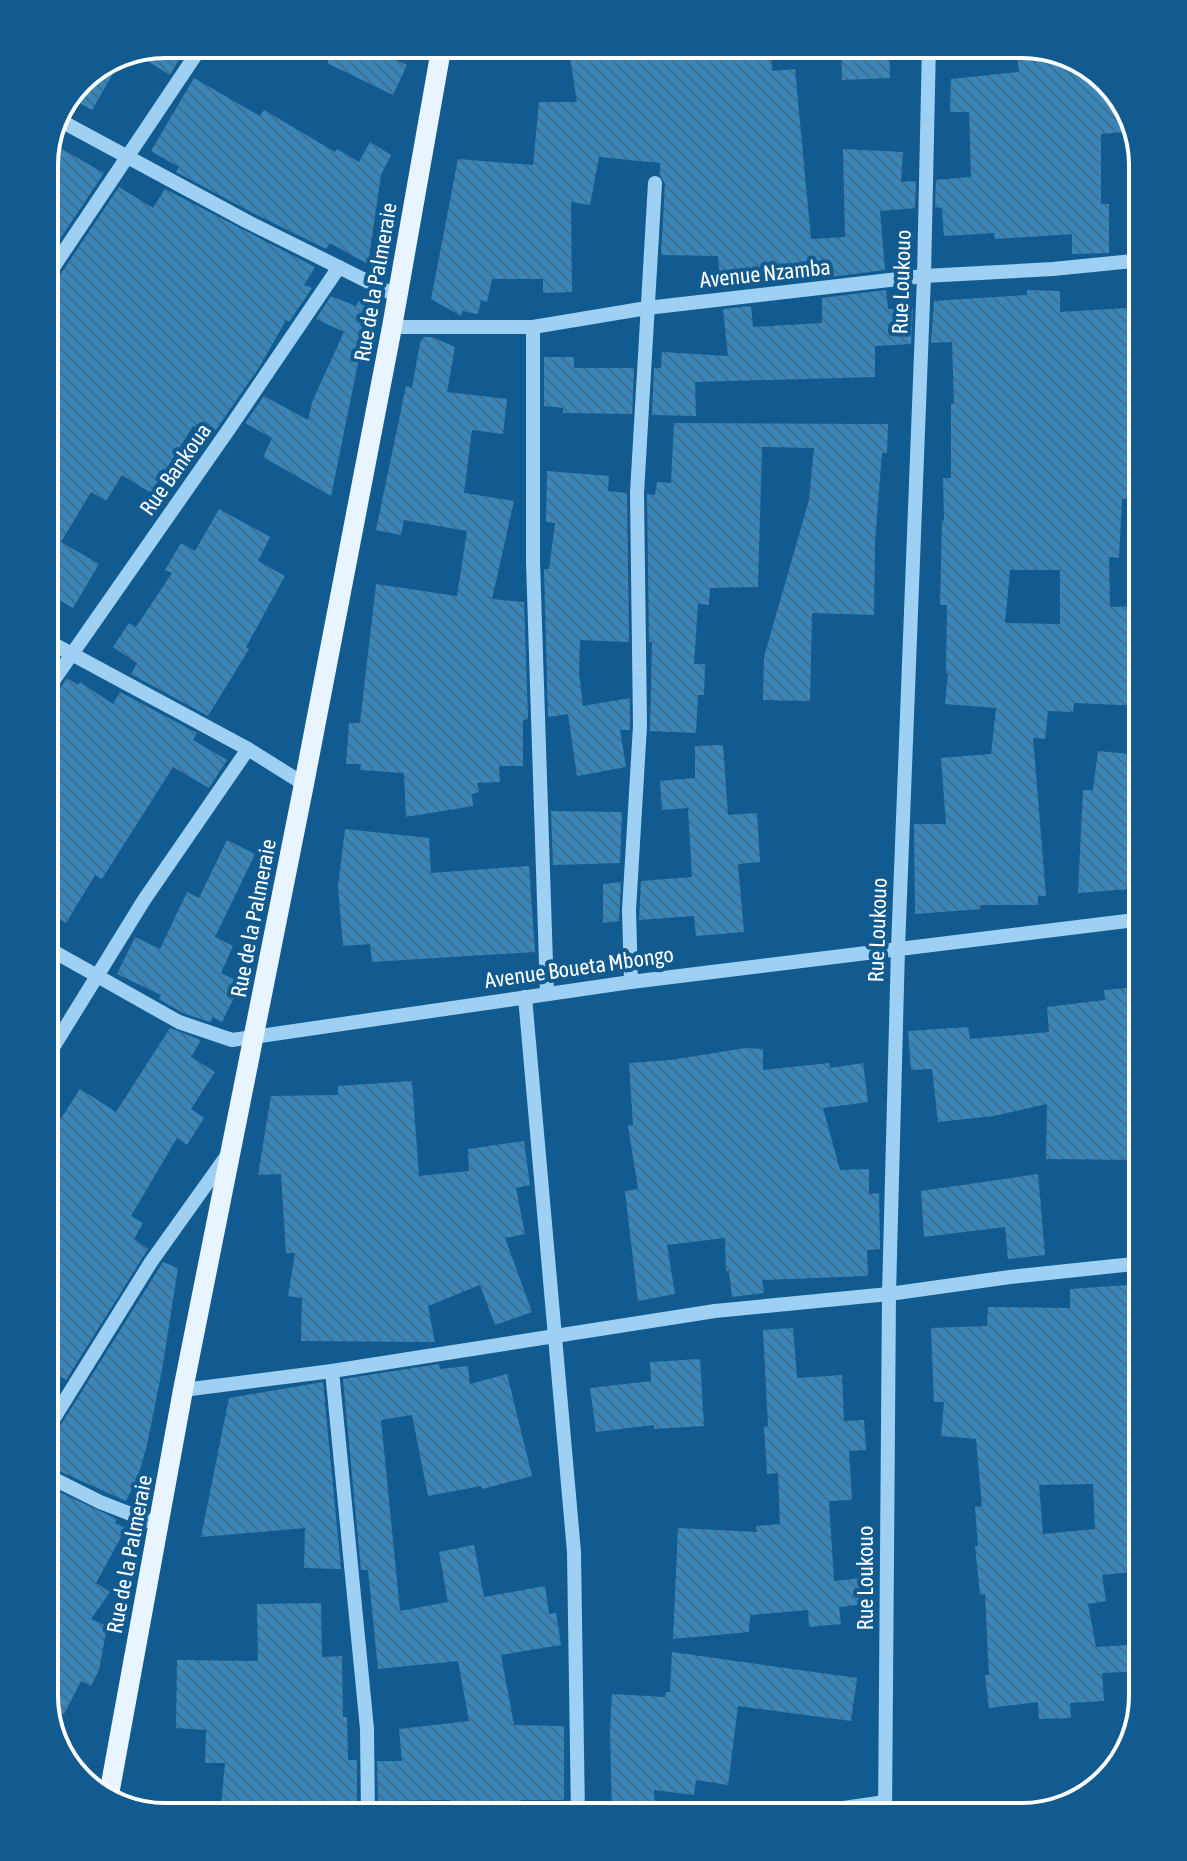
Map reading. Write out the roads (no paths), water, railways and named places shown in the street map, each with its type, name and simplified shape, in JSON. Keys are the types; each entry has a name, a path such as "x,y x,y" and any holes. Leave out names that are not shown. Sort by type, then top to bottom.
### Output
{"main road":[{"name":"Rue de la Palmeraie","path":"110,1788 183,1390 392,327 440,58"}],"street":[{"path":"58,261 194,58"},
{"name":"Rue Loukouo","path":"885,1803 889,1294 929,58"},
{"path":"67,124 128,160 397,296"},
{"path":"631,982 629,910 640,726 637,493 655,183"},
{"name":"Avenue Nzamba","path":"392,327 533,327 647,308 924,276 1129,261"},
{"name":"Rue Bankoua","path":"58,675 339,267"},
{"path":"533,327 533,562 547,994"},
{"path":"58,647 248,749 304,784"},
{"path":"58,1039 144,900 248,749"},
{"name":"Avenue Boueta Mbongo","path":"58,954 179,1022 224,1040 240,1040 631,982 1129,921"},
{"path":"525,997 574,1552 578,1803"},
{"path":"58,1411 151,1262 231,1151"},
{"path":"183,1390 332,1371 715,1311 889,1294 1129,1264"},
{"path":"332,1371 367,1729 368,1803"},
{"path":"58,1481 100,1502 159,1525"}]}
